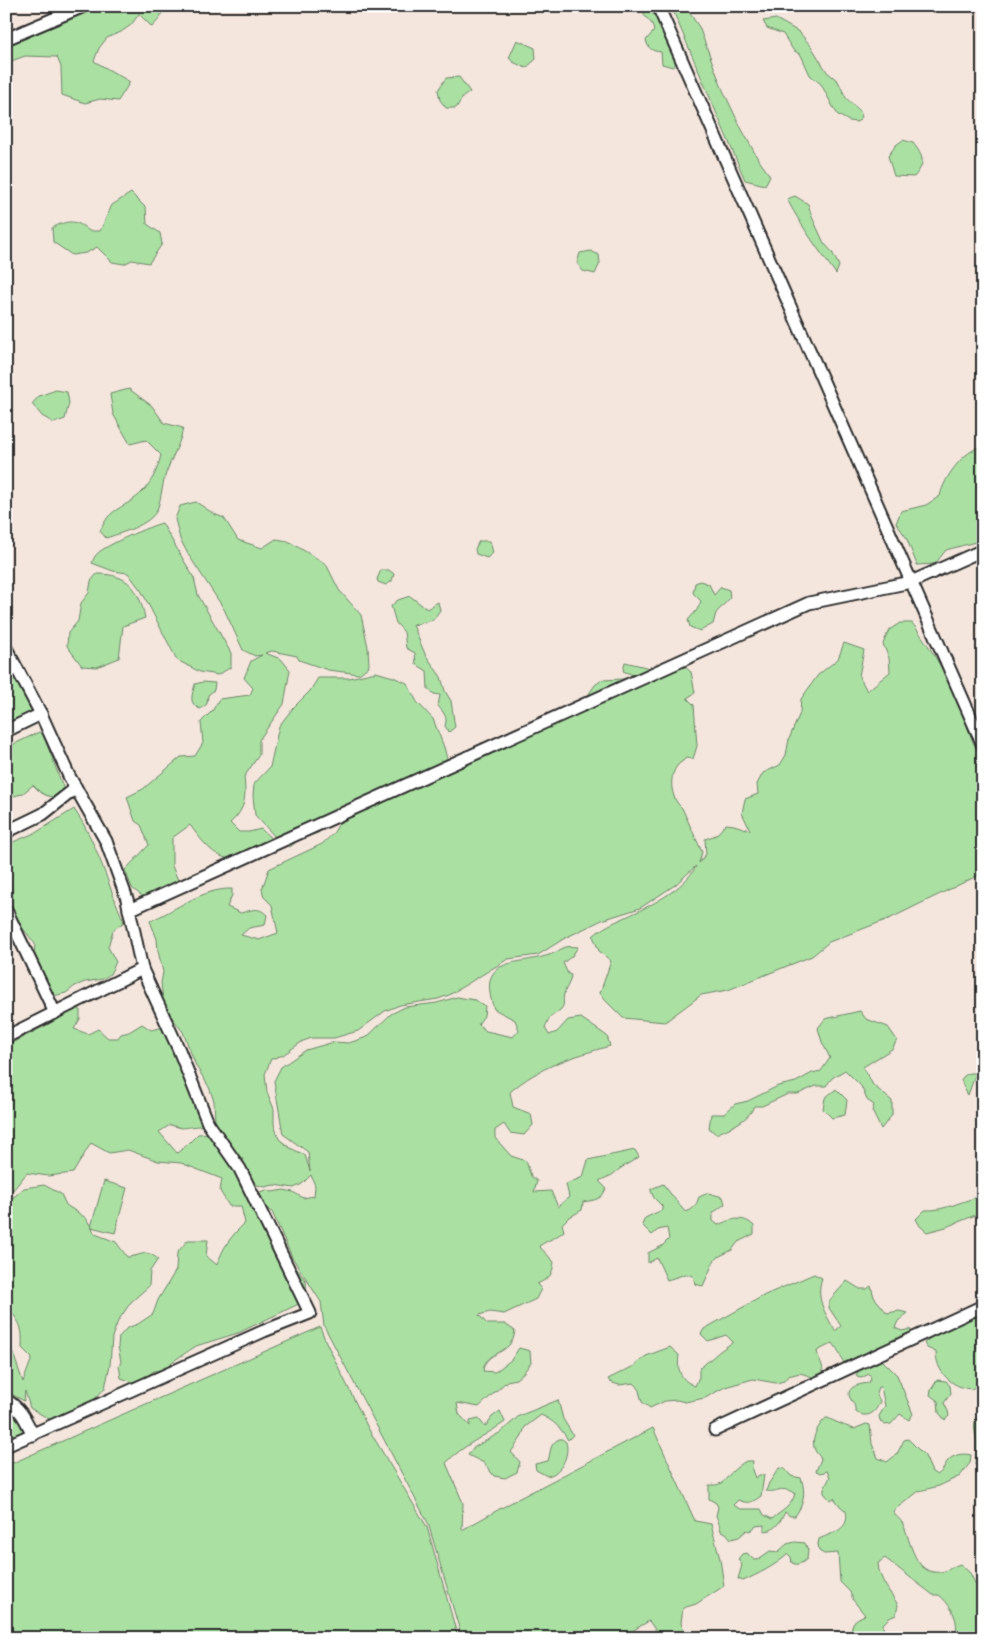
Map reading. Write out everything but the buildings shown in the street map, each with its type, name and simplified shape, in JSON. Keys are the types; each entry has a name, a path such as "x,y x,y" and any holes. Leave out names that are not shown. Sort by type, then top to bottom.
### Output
{"street":[{"path":"6,39 84,6"},
{"path":"658,6 983,744"},
{"path":"129,910 809,603 911,582 983,550"},
{"path":"6,648 41,714 76,788 106,841 127,898 142,968 179,1050 208,1123 240,1169 310,1313 264,1331 6,1446"},
{"path":"6,731 41,714"},
{"path":"6,832 43,814 76,788"},
{"path":"6,910 55,1013"},
{"path":"6,1037 142,968"},
{"path":"714,1430 983,1306"},
{"path":"6,1400 14,1404 33,1435"}],"green space":[{"path":"95,6 164,6 160,18 152,27 139,14 131,25 107,38 99,48 94,61 130,82 118,101 100,99 85,103 62,95 61,67 57,57 25,56 6,63 6,45"},
{"path":"641,6 654,6 677,61 673,67 662,64 661,52 653,50 648,46 646,40 654,31 652,24 644,15 645,8"},
{"path":"671,6 685,6 699,27 722,88 739,124 758,159 770,176 765,185 745,180"},
{"path":"776,19 799,32 811,46 827,72 838,81 846,98 860,111 862,117 857,122 849,121 838,115 821,84 810,75 801,55 793,50 783,34 767,28 763,21"},
{"path":"517,40 535,48 536,59 526,68 509,58"},
{"path":"459,77 470,92 463,97 456,108 446,108 440,100 438,90 446,78"},
{"path":"903,140 913,143 921,156 922,164 914,177 894,176 888,156 896,145"},
{"path":"131,193 146,208 147,224 160,233 162,244 149,263 132,260 124,264 112,262 97,247 86,253 72,255 53,242 52,228 62,223 76,223 89,231 100,231 112,205"},
{"path":"795,196 808,204 824,243 832,252 839,266 836,274 804,228 787,199"},
{"path":"591,251 599,255 600,263 595,274 583,271 577,263 580,253"},
{"path":"129,389 152,406 164,423 183,428 179,444 166,473 157,510 142,524 106,538 100,531 107,519 144,490 155,474 161,455 146,440 130,444 113,414 110,394"},
{"path":"56,390 67,392 69,403 65,419 54,423 42,416 32,404 39,396"},
{"path":"983,444 983,540 946,550 935,564 917,565 906,537 896,523 901,511 926,505 940,496 946,480 957,464 966,455"},
{"path":"196,502 224,518 238,540 262,548 276,539 288,541 326,564 339,590 361,615 368,647 369,666 359,674 328,670 299,660 297,656 272,651 265,653 281,659 290,670 284,704 259,740 259,755 244,777 245,797 242,808 230,823 239,832 261,829 275,842 247,856 231,859 223,857 210,849 190,825 172,838 172,866 180,885 148,901 132,888 125,870 149,845 141,825 135,821 127,797 143,789 181,757 195,756 203,743 201,722 213,710 219,699 250,695 253,688 244,678 251,661 262,655 255,656 243,650 224,609 180,539 175,519 180,506"},
{"path":"162,523 194,578 198,595 231,653 231,667 218,675 200,672 177,660 142,592 128,573 113,571 92,563 97,554 110,545"},
{"path":"479,541 490,541 493,553 487,558 476,554 475,549"},
{"path":"381,570 389,570 394,574 392,581 386,585 378,582 377,579"},
{"path":"97,574 117,577 131,585 136,591 145,618 123,626 119,658 97,667 82,666 67,646 68,633 78,621 81,603 89,593 91,581"},
{"path":"700,581 709,584 714,595 721,587 729,590 730,598 716,613 713,624 700,631 690,627 688,620 697,610 701,601 693,593 695,583"},
{"path":"410,596 427,609 438,602 440,610 433,620 413,625 425,654 441,677 445,691 451,701 455,727 449,732 445,726 445,715 438,706 440,695 434,694 428,689 427,671 416,664 415,653 406,648 404,632 396,623 391,606 398,600"},
{"path":"900,623 912,623 934,655 953,690 973,743 983,759 983,873 891,918 829,942 812,956 728,990 701,995 665,1022 623,1018 600,993 611,961 599,951 593,936 608,925 645,908 675,890 691,874 696,866 675,885 640,908 602,920 565,938 538,955 508,959 449,995 438,999 400,1005 385,1011 358,1031 334,1038 312,1038 303,1041 283,1055 271,1059 265,1074 267,1092 274,1109 274,1125 279,1139 290,1148 305,1155 310,1171 308,1152 283,1134 274,1081 281,1067 306,1050 334,1042 349,1043 367,1037 391,1014 405,1007 437,1003 457,997 475,1000 485,1006 484,1016 478,1024 486,1031 513,1037 519,1030 515,1020 494,1009 490,992 490,980 495,972 502,966 549,955 565,947 578,947 572,956 563,963 568,974 571,975 564,994 563,1006 550,1018 545,1028 549,1035 557,1032 568,1020 581,1018 607,1036 610,1046 557,1063 521,1083 510,1092 513,1107 531,1114 533,1125 524,1135 510,1133 504,1124 495,1130 495,1138 511,1156 526,1161 531,1176 537,1181 534,1192 551,1191 558,1207 569,1197 566,1184 583,1177 588,1160 635,1150 639,1157 612,1175 599,1181 606,1188 602,1195 594,1200 583,1202 582,1210 562,1224 564,1231 539,1246 554,1262 550,1276 537,1284 541,1289 536,1299 504,1314 490,1312 479,1315 487,1324 505,1324 515,1331 509,1345 488,1359 483,1371 495,1372 511,1360 519,1348 530,1351 531,1363 516,1379 507,1381 479,1407 457,1403 459,1414 470,1426 470,1421 479,1419 485,1427 492,1417 500,1411 505,1422 467,1446 446,1463 463,1503 462,1530 653,1428 695,1521 711,1524 720,1559 724,1586 696,1604 683,1608 681,1623 685,1633 684,1638 661,1638 649,1621 620,1638 462,1638 428,1523 324,1326 321,1302 292,1257 272,1212 263,1206 259,1192 267,1190 272,1192 284,1190 293,1192 303,1198 314,1196 315,1186 311,1175 302,1184 294,1188 274,1185 265,1187 254,1184 242,1158 231,1150 222,1139 215,1121 214,1101 209,1087 196,1066 183,1032 170,1015 163,1000 161,983 163,972 157,939 150,921 200,896 211,892 232,889 232,895 227,907 241,913 261,910 267,915 265,925 249,928 241,935 259,940 278,933 272,905 264,897 262,889 269,869 322,844 333,834 341,820 332,821 318,833 301,838 290,847 277,839 255,815 254,784 270,767 279,726 310,691 318,678 349,678 376,672 407,683 417,702 433,719 448,762 465,757 481,743 492,743 562,713 588,695 595,685 602,680 623,679 633,675 623,671 625,662 650,668 678,661 691,672 695,693 687,698 694,705 697,746 693,759 686,758 674,771 672,788 675,799 682,808 702,852 699,863 706,854 705,839 716,835 726,824 750,830 742,813 745,799 758,794 757,784 763,773 780,765 786,755 789,739 800,713 801,699 818,675 838,659 844,643 864,650 859,676 867,691 890,672 889,658 883,644 889,630"},
{"path":"6,664 23,689 32,710 22,720 6,727"},
{"path":"203,682 215,683 214,690 208,695 207,704 200,709 192,702 192,696 195,684"},
{"path":"39,732 43,734 66,795 56,797 44,795 33,785 22,794 10,797 6,793 6,748"},
{"path":"74,809 90,836 124,922 113,930 108,947 116,962 110,974 103,979 75,986 66,993 49,997 33,965 35,944 19,923 13,910 12,888 6,876 6,845 37,832"},
{"path":"6,932 10,944 6,1011"},
{"path":"76,1008 80,1009 80,1019 74,1029 88,1034 98,1029 108,1038 118,1038 121,1034 129,1032 142,1024 151,1030 164,1027 179,1038 185,1049 206,1125 182,1128 170,1125 159,1132 177,1153 198,1134 213,1133 268,1223 282,1241 288,1257 306,1281 307,1300 238,1333 196,1346 172,1362 166,1369 154,1371 144,1378 133,1382 121,1378 119,1337 127,1328 138,1324 153,1314 158,1300 176,1270 177,1253 188,1240 208,1240 206,1256 217,1265 228,1242 245,1223 241,1206 229,1206 220,1191 222,1179 181,1163 158,1161 128,1150 109,1153 91,1143 73,1173 48,1176 27,1173 13,1190 6,1193 6,1046"},
{"path":"860,1011 866,1019 888,1027 897,1040 892,1049 863,1067 873,1085 892,1101 892,1115 881,1129 872,1111 874,1105 867,1100 861,1086 845,1070 832,1078 826,1086 816,1086 798,1094 788,1094 762,1106 754,1106 743,1120 716,1134 709,1128 711,1114 724,1114 735,1104 748,1101 778,1086 796,1082 812,1073 821,1071 830,1058 818,1028 825,1019"},
{"path":"969,1073 976,1073 968,1095 961,1080"},
{"path":"836,1089 847,1100 845,1115 832,1118 823,1109 825,1098"},
{"path":"104,1181 127,1188 115,1233 91,1227"},
{"path":"663,1184 685,1212 694,1207 699,1197 708,1193 723,1197 725,1204 713,1213 713,1221 718,1225 741,1219 754,1226 754,1234 738,1242 732,1250 714,1261 703,1286 695,1284 693,1276 686,1274 667,1280 657,1258 648,1263 648,1253 662,1246 669,1239 667,1228 658,1230 652,1235 642,1225 645,1218 662,1210 662,1206 654,1198 651,1189"},
{"path":"44,1185 61,1194 66,1205 86,1218 95,1234 116,1242 127,1257 147,1253 158,1259 150,1271 149,1286 131,1302 118,1321 112,1337 110,1365 105,1388 84,1411 51,1420 30,1408 25,1391 24,1401 6,1391 6,1333 23,1382 32,1358 22,1348 20,1325 6,1305 6,1200 15,1196 24,1188"},
{"path":"983,1196 983,1212 946,1227 927,1232 916,1219 925,1210 940,1209"},
{"path":"814,1274 822,1278 820,1299 835,1331 841,1326 829,1308 829,1301 847,1281 860,1289 867,1289 871,1286 874,1297 887,1313 899,1311 908,1313 898,1321 895,1328 902,1331 910,1329 912,1333 846,1367 833,1343 817,1351 823,1371 822,1375 816,1378 800,1373 788,1376 784,1381 776,1383 753,1379 725,1387 705,1398 685,1402 677,1400 665,1401 650,1408 642,1402 638,1387 634,1383 619,1385 610,1382 608,1379 634,1366 646,1356 670,1347 679,1355 679,1370 683,1378 695,1386 699,1377 699,1369 733,1342 726,1335 708,1341 701,1334 704,1329 765,1295"},
{"path":"983,1313 983,1339 975,1348 983,1346 983,1380 972,1389 964,1388 951,1382 946,1377 939,1366 936,1352 927,1348 924,1343 932,1336"},
{"path":"320,1327 368,1428 427,1527 458,1638 6,1638 6,1466"},
{"path":"879,1357 897,1375 913,1414 909,1420 900,1414 891,1424 885,1425 880,1421 879,1416 885,1406 881,1387 878,1387 876,1393 880,1401 874,1411 866,1415 856,1412 850,1398 850,1391 855,1386 869,1383 871,1378 869,1374 861,1378 856,1375 866,1364"},
{"path":"937,1380 946,1381 950,1386 951,1393 944,1403 949,1416 945,1420 939,1413 938,1401 930,1395"},
{"path":"558,1400 563,1419 573,1435 568,1440 557,1425 541,1415 525,1427 521,1438 511,1452 520,1462 517,1472 505,1478 494,1476 484,1463 468,1455 473,1448 501,1432 519,1416"},
{"path":"6,1406 19,1409 23,1431 6,1439"},
{"path":"978,1416 983,1416 983,1466 975,1465 977,1444 975,1423"},
{"path":"826,1418 854,1429 866,1424 870,1425 872,1444 878,1458 887,1462 897,1454 904,1440 908,1439 925,1456 932,1472 937,1475 952,1457 961,1454 971,1455 970,1463 960,1476 939,1486 919,1491 893,1511 903,1524 915,1556 925,1569 932,1572 941,1572 960,1564 970,1573 983,1599 983,1638 955,1638 956,1620 944,1599 939,1595 933,1595 885,1558 878,1563 880,1575 898,1605 896,1615 889,1618 883,1624 883,1638 854,1638 851,1636 854,1622 865,1615 853,1600 850,1592 840,1582 838,1553 824,1554 819,1551 818,1544 819,1539 840,1530 847,1517 846,1511 834,1498 830,1500 824,1493 830,1477 827,1471 821,1473 816,1471 821,1459 813,1443 817,1429"},
{"path":"559,1439 566,1442 567,1453 560,1468 547,1476 536,1470 535,1464 548,1461 552,1446"},
{"path":"746,1461 753,1461 752,1470 755,1478 759,1475 764,1475 761,1496 750,1502 738,1500 733,1505 741,1509 761,1509 764,1515 772,1519 782,1511 789,1505 795,1493 782,1489 766,1491 779,1468 785,1469 791,1476 801,1478 803,1498 795,1516 790,1516 785,1512 780,1522 771,1530 764,1531 764,1525 756,1526 750,1531 747,1530 739,1537 731,1539 726,1533 721,1531 716,1516 718,1507 716,1503 709,1499 709,1485 721,1483"},
{"path":"795,1542 805,1543 808,1550 807,1559 803,1562 798,1564 792,1563 791,1557 788,1554 755,1576 743,1581 738,1579 742,1565 738,1559 742,1554 747,1553 754,1560 757,1560 770,1551 778,1552 787,1544"}]}
